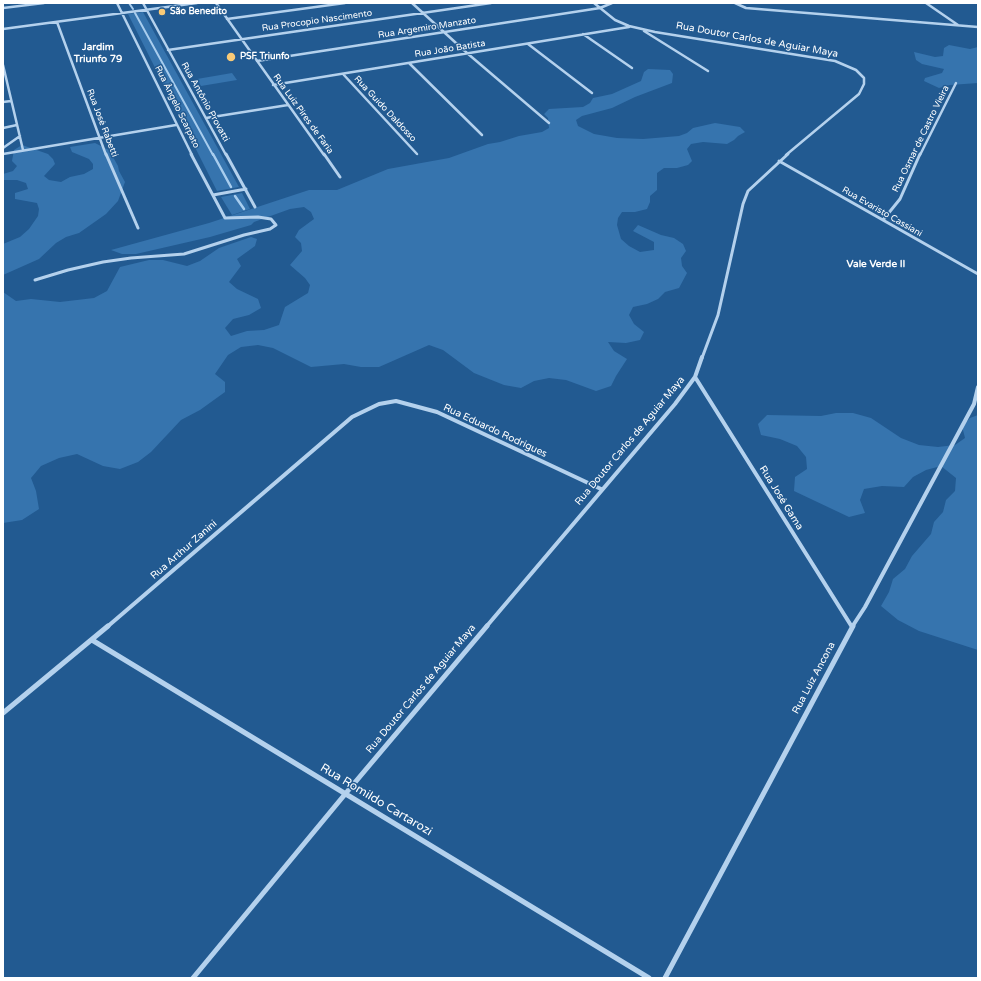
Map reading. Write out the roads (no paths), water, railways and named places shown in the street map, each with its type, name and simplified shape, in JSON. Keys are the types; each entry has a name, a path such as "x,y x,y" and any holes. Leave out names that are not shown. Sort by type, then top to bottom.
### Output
{"street":[{"path":"3,8 44,3"},
{"name":"Rua Ângelo Scarpato","path":"35,280 68,270 103,262 131,258 184,254 244,235 260,232 276,225 271,219 258,217 225,218 176,125 117,3"},
{"name":"Rua Antônio Provatti","path":"143,3 255,206"},
{"path":"3,29 198,3"},
{"name":"Rua Luiz Pires de Faria","path":"216,3 340,177"},
{"path":"227,19 345,3"},
{"path":"412,3 467,53 549,122"},
{"name":"Rua Procopio Nascimento","path":"168,50 491,3"},
{"name":"Rua Doutor Carlos de Aguiar Maya","path":"193,978 601,489 675,404 695,377 718,315 745,198 748,191 779,161 859,94 864,84 864,78 856,70 835,61 642,30 616,20 594,3"},
{"name":"Rua Argemiro Manzato","path":"257,61 600,8 612,3"},
{"path":"735,3 746,8 978,27"},
{"path":"926,3 959,26"},
{"name":"Rua José Rabetti","path":"57,22 99,138 124,199 138,228"},
{"name":"Rua João Batista","path":"273,85 528,44 629,26"},
{"path":"642,30 708,71"},
{"path":"583,34 632,68"},
{"path":"528,44 592,93"},
{"path":"409,63 482,135"},
{"path":"3,65 23,150"},
{"name":"Rua Guido Daldosso","path":"342,74 417,154"},
{"name":"Rua Osmar de Castro Vieira","path":"883,220 900,200 910,174 956,83"},
{"path":"3,102 11,100"},
{"path":"206,118 288,105"},
{"path":"3,128 17,125"},
{"path":"3,154 176,125"},
{"path":"3,148 20,136"},
{"name":"Rua Evaristo Cassiani","path":"779,161 978,274"},
{"path":"213,195 246,190"},
{"name":"Rua José Gama","path":"695,377 852,628"},
{"name":"Rua Luiz Ancona","path":"665,978 852,628 974,404 978,387"},
{"name":"Rua Eduardo Rodrigues","path":"379,404 396,401 437,412 601,489"},
{"name":"Rua Arthur Zanini","path":"3,713 92,640 352,417 379,404"},
{"name":"Rua Romildo Cartarozi","path":"92,640 650,978"}],"waterway":[{"path":"129,3 133,9"},
{"path":"135,13 213,155"},
{"path":"213,154 231,187"},
{"path":"235,196 244,209"}],"place":[{"name":"São Benedito","path":"162,12"},
{"name":"PSF Triunfo","path":"231,57"}],"district":[{"name":"Jardim Triunfo 79","path":"98,52"},
{"name":"Vale Verde II","path":"876,264"}]}
